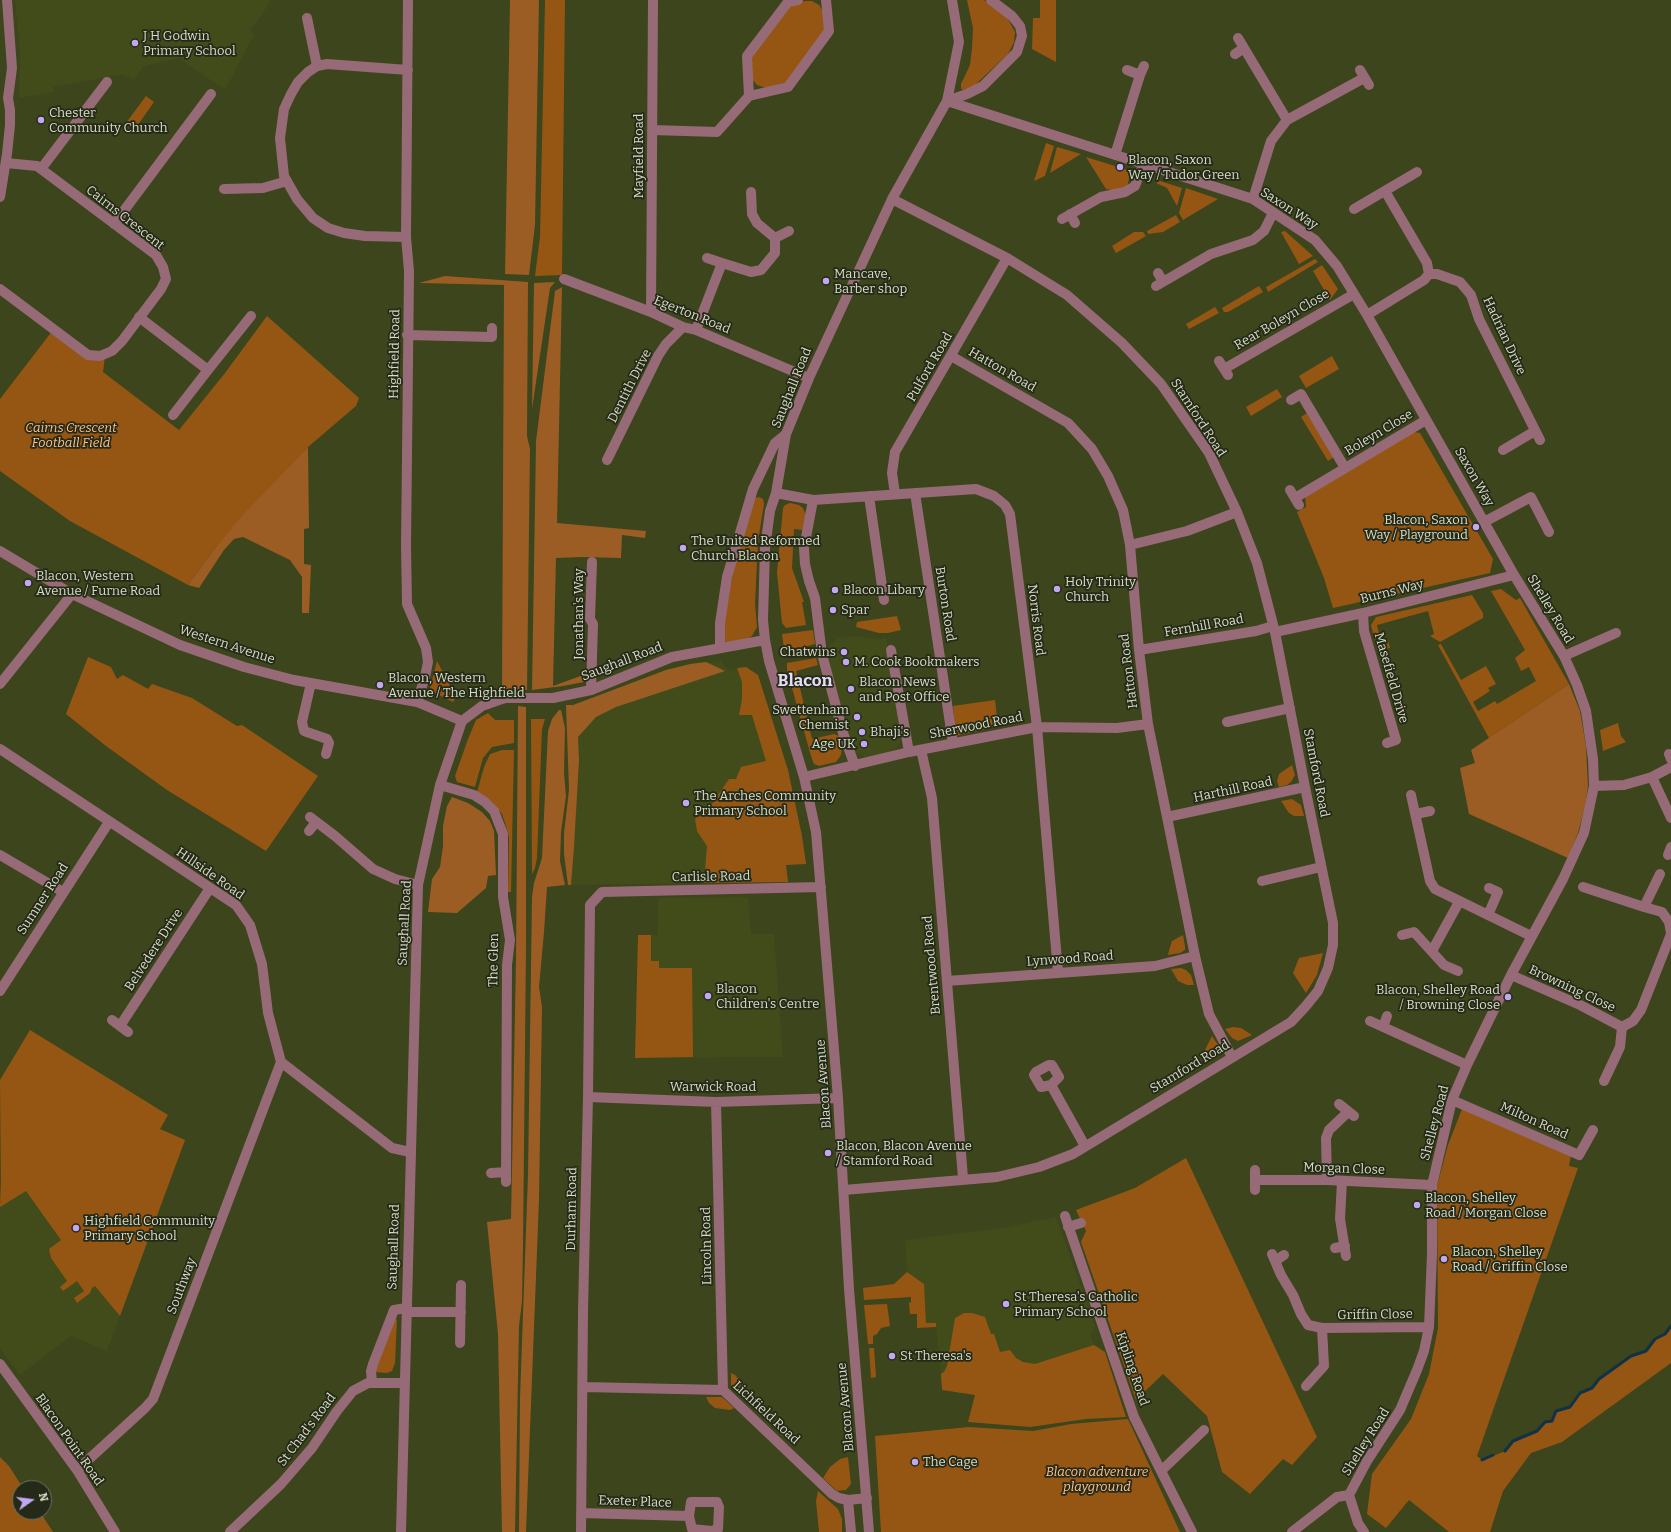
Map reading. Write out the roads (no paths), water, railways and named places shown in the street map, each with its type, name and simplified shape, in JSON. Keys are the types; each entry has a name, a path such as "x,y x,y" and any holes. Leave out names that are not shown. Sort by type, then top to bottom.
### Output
{"street":[{"path":"0,196 6,163 10,110 4,98 12,68 7,0"},
{"name":"Highfield Road","path":"408,0 406,237 409,272 406,546 407,604 426,648 428,662 417,702"},
{"name":"Mayfield Road","path":"651,312 653,0"},
{"path":"749,96 747,56 788,2 798,0"},
{"path":"652,130 717,132 749,96 788,87 829,30 826,0"},
{"name":"Saughall Road","path":"401,1532 418,885 440,785 462,721 482,706 506,698 553,698 591,690 672,657 765,640 763,620 765,548 770,511 776,493 786,434 809,378 892,199 947,102 960,42 952,0"},
{"path":"947,102 983,86 1017,52 1022,36 1020,26 1012,16 991,0"},
{"path":"308,18 317,66"},
{"path":"1238,38 1287,120"},
{"path":"1235,54 1244,48"},
{"path":"406,237 365,236 344,233 328,228 313,218 297,199 284,176 280,138 284,109 291,94 298,82 308,72 317,66 327,64 408,70"},
{"path":"1115,155 1142,70 1128,70"},
{"path":"1253,199 1271,141 1287,120 1364,78"},
{"path":"41,169 107,82"},
{"path":"114,224 211,94"},
{"name":"Saxon Way","path":"947,102 1253,199 1315,240 1337,266 1367,315 1514,575"},
{"name":"Cairns Crescent","path":"0,289 88,355 100,356 112,351 122,341 161,289 166,279 163,267 156,256 37,166 6,163"},
{"path":"1075,223 1066,216 1101,197 1125,192 1135,186 1143,165"},
{"path":"1354,209 1417,172"},
{"path":"224,187 262,188 287,181"},
{"path":"1367,315 1424,280 1430,274 1427,263 1385,191"},
{"path":"751,192 752,214 757,223 775,238"},
{"name":"Stamford Road","path":"844,1190 998,1176 1039,1167 1073,1154 1290,1022 1318,991 1328,968 1333,945 1333,923 1304,787 1274,629 1257,563 1237,512 1209,454 1156,379 1122,343 1067,295 1007,258 892,199"},
{"path":"1159,280 1211,254 1253,240 1264,231 1273,213"},
{"path":"775,238 789,231"},
{"path":"707,258 751,272 761,270 775,253 775,238"},
{"name":"Pulford Road","path":"895,494 892,473 896,452 1007,258"},
{"path":"696,330 722,263"},
{"name":"Hadrian Drive","path":"1430,274 1437,274 1460,282 1471,295 1479,319 1538,436 1503,450"},
{"name":"Egerton Road","path":"564,279 651,312 683,327 696,330 809,378"},
{"name":"Rear Boleyn Close","path":"1224,368 1354,294"},
{"path":"173,415 250,316"},
{"path":"140,317 208,370"},
{"name":"Dentith Drive","path":"607,460 658,356 666,344 683,327"},
{"path":"408,335 492,337 492,328"},
{"name":"Hatton Road","path":"951,356 1068,424 1092,449 1108,476 1122,510 1130,545 1139,650 1148,724 1195,956 1209,1014 1232,1057"},
{"name":"Boleyn Close","path":"1291,400 1302,394 1345,468"},
{"name":"Boleyn Close","path":"1294,498 1426,420"},
{"path":"720,648 720,623 727,577 753,489 775,443 786,434"},
{"name":"Norris Road","path":"776,493 813,500 976,489 994,496 1005,505 1010,514 1036,727 1058,972"},
{"name":"Burton Road","path":"915,493 953,743"},
{"path":"870,496 884,600"},
{"path":"1484,522 1531,498 1549,532"},
{"path":"813,500 804,548 805,564 815,598 822,654 843,733 855,766"},
{"path":"1130,545 1187,531 1237,512"},
{"name":"Western Avenue","path":"0,551 72,594 180,645 244,667 311,683 417,702 462,721"},
{"name":"Jonathan's Way","path":"591,690 593,624 590,619 592,562"},
{"name":"Burns Way","path":"1274,629 1363,613 1514,575"},
{"name":"Shelley Road","path":"1292,1532 1337,1497 1349,1494 1367,1461 1400,1410 1417,1370 1429,1327 1432,1254 1432,1185 1452,1100 1467,1065 1511,975 1563,879 1584,833 1594,786 1593,759 1586,711 1577,685 1564,656 1514,575"},
{"path":"0,684 72,594"},
{"name":"Masefield Drive","path":"1363,613 1364,631 1396,740 1387,743"},
{"name":"Fernhill Road","path":"1139,650 1274,629"},
{"name":"Shelley Road","path":"1564,656 1615,632"},
{"name":"Blacon Avenue","path":"765,640 769,661 804,777 816,832 838,1098 849,1289 869,1532"},
{"path":"891,650 909,752"},
{"path":"311,683 302,722 304,731 327,739 329,743 326,754"},
{"path":"1227,722 1290,708"},
{"name":"Sherwood Road","path":"804,777 909,752 1036,727 1117,728 1148,724"},
{"name":"Hillside Road","path":"0,749 236,905 250,925 262,964 268,1013 281,1062"},
{"name":"Brentwood Road","path":"921,750 932,798 964,1178"},
{"path":"1594,786 1624,785 1652,777 1671,767"},
{"path":"1652,777 1671,818"},
{"name":"The Glen","path":"440,785 474,796 485,802 494,811 503,834 503,897 510,940 507,965 506,1177 491,1173"},
{"name":"Harthill Road","path":"1167,817 1304,787"},
{"path":"1412,795 1430,881 1435,889 1531,936"},
{"path":"1416,814 1430,811"},
{"path":"309,831 313,819 373,869 395,879 418,885"},
{"name":"Sumner Road","path":"0,991 109,822"},
{"path":"0,854 63,892"},
{"path":"1262,881 1322,867"},
{"path":"1644,906 1660,874"},
{"name":"Carlisle Road","path":"602,892 821,887"},
{"name":"Belvedere Drive","path":"120,1026 210,888"},
{"path":"1488,915 1496,888"},
{"name":"Browning Close","path":"1583,888 1662,912 1669,922 1671,933 1641,1010 1633,1021 1622,1027"},
{"name":"Durham Road","path":"581,1532 590,905 602,892"},
{"path":"1432,951 1459,902"},
{"path":"1402,936 1414,932 1444,965 1458,972"},
{"name":"Lynwood Road","path":"947,981 1155,966 1195,956"},
{"name":"Browning Close","path":"1511,975 1622,1027"},
{"path":"1383,1027 1388,1016"},
{"path":"1370,1021 1467,1065"},
{"name":"Browning Close","path":"1604,1081 1620,1047 1622,1027"},
{"path":"281,1062 392,1148 410,1152"},
{"name":"Southway","path":"77,1470 153,1399 281,1062"},
{"path":"1051,1085 1085,1146"},
{"name":"Warwick Road","path":"588,1097 716,1102 838,1098"},
{"name":"Milton Road","path":"1452,1100 1579,1155 1592,1130"},
{"name":"Lincoln Road","path":"716,1102 723,1390"},
{"path":"1327,1180 1326,1138 1329,1130 1351,1114 1340,1104"},
{"name":"Morgan Close","path":"1255,1180 1327,1180 1432,1185"},
{"path":"1342,1181 1340,1219 1342,1250"},
{"name":"Kipling Road","path":"1065,1216 1134,1417 1192,1532"},
{"path":"1068,1227 1081,1223"},
{"name":"Griffin Close","path":"1284,1255 1273,1257 1308,1325 1322,1328 1429,1327"},
{"path":"460,1343 461,1285"},
{"path":"372,1382 371,1371 373,1364 394,1310 461,1312"},
{"name":"Griffin Close","path":"1307,1381 1324,1366 1322,1328"},
{"name":"Blacon Point Road","path":"0,1364 77,1470 115,1532"},
{"name":"St Chad's Road","path":"230,1532 281,1484 312,1448 337,1411 353,1391 372,1382 404,1383"},
{"name":"Lichfield Road","path":"583,1387 723,1390 832,1494 839,1498 848,1500 867,1498"},
{"path":"1161,1471 1204,1430"},
{"path":"1349,1494 1358,1523 1364,1532"},
{"path":"848,1500 851,1532"},
{"name":"Exeter Place","path":"581,1513 688,1516"}],"waterway":[{"path":"1505,1451 1513,1441 1537,1431 1545,1422 1552,1421 1556,1411 1570,1407 1580,1393 1592,1388 1599,1379 1631,1356 1646,1351 1655,1339 1665,1334 1671,1326"},
{"path":"1482,1460 1493,1455"}],"place":[{"name":"J H Godwin Primary School","path":"135,43"},
{"name":"Chester Community Church","path":"41,120"},
{"name":"Blacon, Saxon Way / Tudor Green","path":"1120,167"},
{"name":"Mancave, Barber shop","path":"826,281"},
{"name":"Blacon, Saxon Way / Playground","path":"1476,527"},
{"name":"The United Reformed Church Blacon","path":"683,548"},
{"name":"Blacon, Western Avenue / Furne Road","path":"28,583"},
{"name":"Holy Trinity Church","path":"1057,589"},
{"name":"Blacon Libary","path":"835,590"},
{"name":"Spar","path":"833,610"},
{"name":"Chatwins","path":"844,652"},
{"name":"M. Cook Bookmakers","path":"846,662"},
{"name":"Blacon, Western Avenue / The Highfield","path":"380,685"},
{"name":"Blacon News and Post Office","path":"851,689"},
{"name":"Swettenham Chemist","path":"857,717"},
{"name":"Bhaji's","path":"862,732"},
{"name":"Age UK","path":"864,744"},
{"name":"The Arches Community Primary School","path":"686,803"},
{"name":"Blacon Children's Centre","path":"708,996"},
{"name":"Blacon, Shelley Road / Browning Close","path":"1508,997"},
{"name":"Blacon, Blacon Avenue / Stamford Road","path":"828,1153"},
{"name":"Blacon, Shelley Road / Morgan Close","path":"1417,1205"},
{"name":"Highfield Community Primary School","path":"76,1228"},
{"name":"Blacon, Shelley Road / Griffin Close","path":"1444,1259"},
{"name":"St Theresa's Catholic Primary School","path":"1006,1304"},
{"name":"St Theresa's","path":"892,1356"},
{"name":"The Cage","path":"915,1462"}],"district":[{"name":"Blacon","path":"805,681"}],"park label":[{"name":"Cairns Crescent Football Field","path":"71,436"},
{"name":"Blacon adventure playground","path":"1097,1480"}]}
